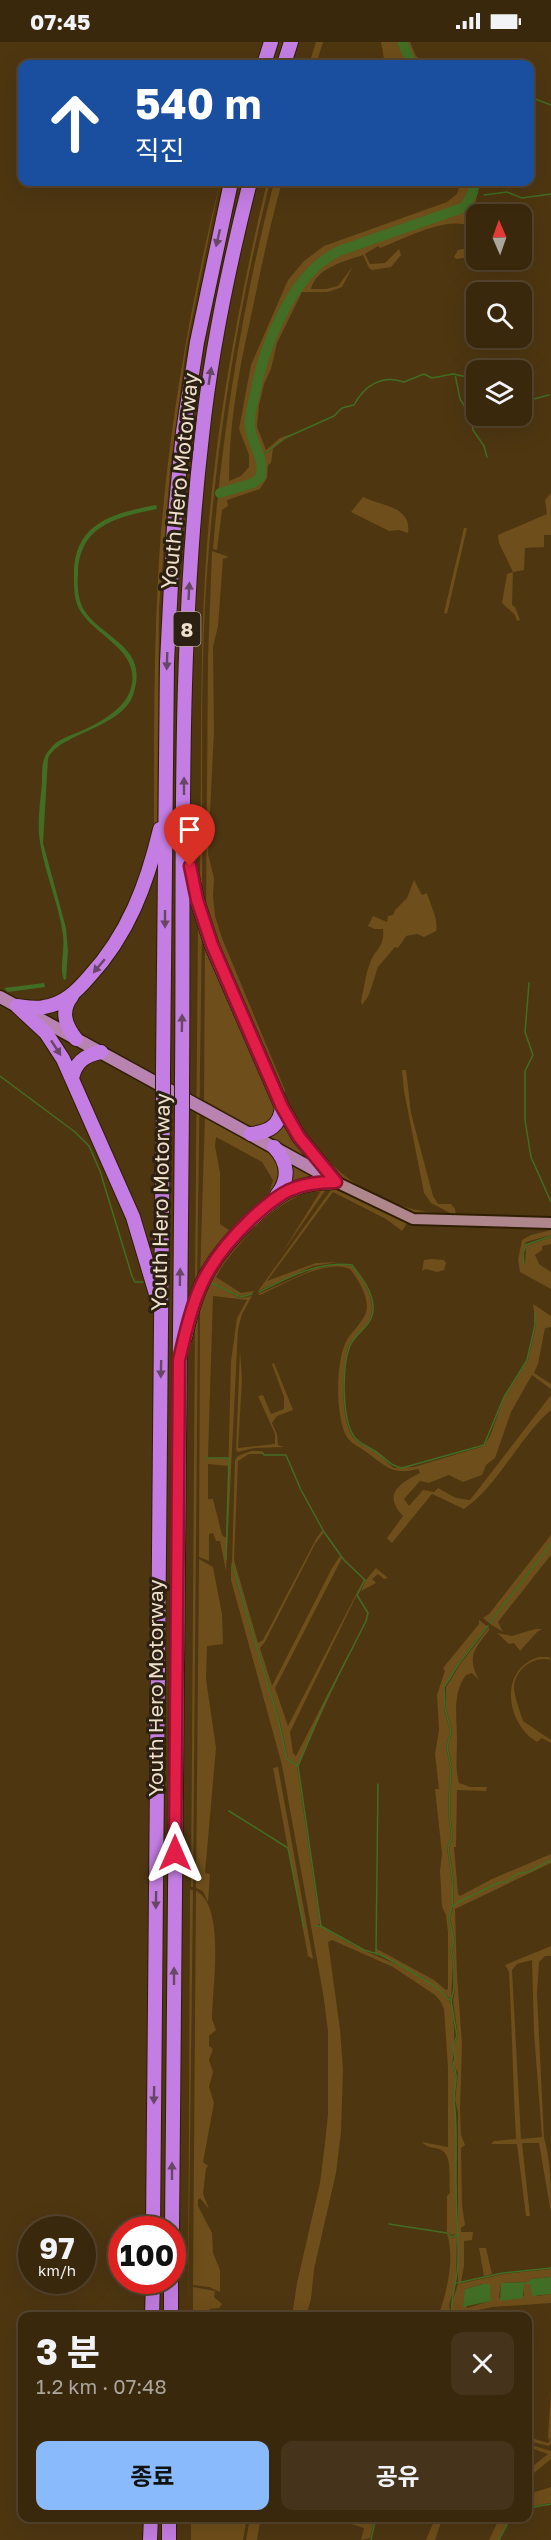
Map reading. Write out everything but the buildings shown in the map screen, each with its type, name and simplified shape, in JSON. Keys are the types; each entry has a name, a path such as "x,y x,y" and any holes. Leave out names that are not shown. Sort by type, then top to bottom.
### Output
{"highway":[{"path":"265,60 271,42"},
{"path":"285,60 291,42"},
{"name":"Youth Hero Motorway","path":"153,2216 163,1070 170,592 183,432 205,296 230,186"},
{"name":"Youth Hero Motorway","path":"172,2216 186,662 197,480 215,345 249,186"},
{"path":"75,1039 65,1023 66,1005 118,940 136,905 152,862 166,797"},
{"path":"184,831 192,879 204,921 282,1107 299,1137 336,1182"},
{"path":"16,1006 44,1007 66,999 75,992"},
{"path":"16,1006 46,1033 63,1059 72,1079 139,1234 154,1286 161,1332"},
{"path":"72,1079 74,1070 84,1057 101,1052"},
{"path":"251,1134 261,1133 278,1124 282,1107"},
{"path":"179,1360 192,1309 205,1274 223,1247 283,1188 285,1162 274,1147"},
{"path":"276,1196 297,1186 336,1182"},
{"path":"152,2312 153,2294"},
{"path":"171,2294 171,2312"},
{"path":"150,2540 151,2522"},
{"path":"169,2522 169,2540"}],"main road":[{"path":"0,997 336,1182 413,1219 551,1223"}],"shaded area":[{"path":"316,42 323,42 317,60 310,60"},
{"path":"381,42 401,42 409,60 384,60"},
{"path":"403,42 410,42 416,56 422,60 412,60"},
{"path":"219,186 186,349 170,471 159,608 157,835 154,849 155,650 161,531 170,443 184,355 200,268"},
{"path":"266,186 269,186 240,318 213,502 206,591 203,676 202,892 200,873 204,586 216,453 247,272"},
{"path":"273,186 281,186 238,380 232,420 229,481 241,476 249,467 249,455 239,429 251,365 288,280 304,261 324,246 447,202 457,194 460,186 473,186 464,206 339,250 323,259 298,286 279,318 260,370 251,404 250,431 259,457 260,477 253,482 220,494 259,482 264,467 263,456 273,449 267,478 260,489 227,500 228,506 222,510 217,550 213,549 222,456 244,318"},
{"path":"475,186 479,186 475,204 469,204 474,193 476,193"},
{"path":"466,207 466,226 450,224 438,226 380,248 378,246 365,254 370,264 385,263 399,249 401,255 391,267 372,270 363,255 332,266 319,276 311,289 338,286 353,266 342,287 328,292 302,292 277,343 259,405 257,427 266,450 280,438 292,434 262,455 251,428 258,380 276,331 302,286 333,256"},
{"path":"466,248 466,258 456,259 454,257 458,250"},
{"path":"551,493 551,535 544,535 544,547 525,548 524,570 513,572 499,543 498,535 547,514 545,500"},
{"path":"363,497 400,512 408,524 408,533 399,530 389,531 351,512"},
{"path":"156,505 157,509 115,520 103,526 85,544 80,557 78,583 82,606 92,620 130,654 135,665 137,679 133,695 127,706 104,723 64,743 54,750 48,759 43,843 66,928 68,951 66,979 64,980 61,923 39,835 44,761 47,753 56,743 96,724 118,708 131,688 132,675 130,664 124,654 88,621 79,608 74,591 75,559 80,544 98,524 125,512"},
{"path":"464,528 467,528 447,614 444,613"},
{"path":"212,551 229,557 223,559 218,626 213,647 214,731 208,854 214,878 215,916 222,938 285,1090 284,1094 297,1119 329,1162 349,1179 371,1193 395,1204 421,1211 449,1214 451,1217 420,1218 345,1183 300,1131 233,986 206,908 208,659"},
{"path":"513,572 512,605 520,620 517,621 515,615 502,603 507,574"},
{"path":"414,880 422,895 427,893 435,917 436,931 424,937 417,934 406,936 398,948 395,947 378,967 369,995 362,1005 368,968 383,940 383,929 368,926 373,916 387,922 388,916 393,915 407,898"},
{"path":"198,918 202,922 197,1289 195,1288"},
{"path":"205,931 280,1112 258,1130 204,1100"},
{"path":"44,983 45,987 8,992 4,988"},
{"path":"402,1070 406,1070 411,1113 433,1196 438,1204 451,1204 456,1216 431,1203 424,1193"},
{"path":"205,1114 277,1154 284,1180 267,1200 200,1278","holes":["216,1137 262,1162 273,1180 267,1200 261,1202 230,1231 220,1224 220,1173 215,1146"]},
{"path":"287,1122 317,1164 269,1136"},
{"path":"289,1163 322,1181 290,1184"},
{"path":"337,1187 401,1218 464,1225 421,1226 407,1223 402,1231 386,1219 333,1192 267,1281 316,1263 339,1262 313,1266 258,1291 331,1190"},
{"path":"327,1188 282,1253 320,1192 307,1193 292,1199 261,1222 223,1265 216,1277 241,1293 254,1291 253,1293 241,1296 212,1283 240,1298 252,1296 242,1314 238,1329 226,1571 220,1541 216,1541 213,1533 209,1534 209,1561 199,1557 200,1307 208,1283 228,1252 278,1203 300,1191","holes":["213,1296 247,1300 237,1318 231,1361 226,1559 226,1538 222,1535 213,1499 208,1499 208,1464 228,1466 228,1459 205,1458 208,1457"]},
{"path":"551,1230 551,1235 526,1242 522,1254 525,1266 526,1246 551,1237 551,1244 542,1246 542,1250 535,1255 539,1264 551,1272 551,1289 520,1272 518,1260 522,1240"},
{"path":"424,1260 444,1260 446,1263 444,1270 437,1272 426,1269 422,1271"},
{"path":"339,1264 352,1266 366,1287 372,1303 370,1319 351,1342 346,1356 344,1408 346,1421 349,1431 356,1440 376,1452 394,1468 414,1467 484,1446 504,1398 528,1360 536,1325 533,1304 551,1316 551,1327 545,1328 534,1373 551,1384 551,1389 532,1375 511,1412 495,1458 486,1465 482,1475 463,1482 449,1475 429,1483 420,1481 404,1499 409,1506 423,1490 434,1492 438,1488 456,1498 470,1500 551,1395 551,1410 528,1434 498,1475 476,1499 464,1509 432,1494 392,1543 387,1538 403,1516 394,1501 396,1490 420,1473 418,1469 397,1471 391,1469 352,1442 343,1428 338,1388 341,1359 348,1338 363,1319 367,1307 359,1282 350,1269 329,1267 305,1274 258,1294 314,1269"},
{"path":"198,1316 193,1887 191,1887 195,1322"},
{"path":"240,1349 242,1381 238,1448 275,1444 275,1434 258,1396 263,1395 271,1414 284,1409 284,1397 272,1364 274,1363 293,1410 277,1416 272,1423 277,1434 278,1445 284,1447 254,1448 238,1452 236,1450"},
{"path":"251,1451 261,1451 263,1454 249,1454 238,1461 234,1560 258,1643 263,1640 316,1539 323,1529 324,1532 315,1544 260,1648 272,1686 332,1568 340,1556 342,1558 275,1688 288,1726 363,1577 364,1580 290,1732 293,1753 296,1756 351,1649 298,1765 288,1759 279,1718 232,1563 235,1460 238,1456"},
{"path":"551,1535 551,1543 489,1623 483,1618 489,1614"},
{"path":"551,1545 551,1555 498,1622 503,1632 490,1624"},
{"path":"199,1559 213,1567 222,1614 223,1644 207,1646 206,1679 216,1748 205,1873 210,1874 208,1902 203,1891 196,1888"},
{"path":"231,1564 278,1718 287,1760 297,1766 320,1924 314,1927 321,1926 359,1948 421,1976 448,1999 454,2021 452,2065 456,2082 457,2234 452,2235 447,2232 447,2196 450,2193 449,2162 444,2152 422,2142 448,2147 448,2068 444,2009 435,1995 393,1967 332,1940 328,1942 343,2069 341,2132 336,2173 314,2269 307,2312 293,2312 320,2183 328,2114 328,2031 282,1765 231,1580"},
{"path":"376,1568 388,1578 384,1579 378,1574 372,1579 376,1583 361,1591 366,1580"},
{"path":"479,1620 487,1626 459,1662 444,1687 444,1708 450,1731 446,1747 450,1767 448,1810 451,1837 447,1847 452,1884 452,1907 448,1918 454,1941 450,1950 453,1964 451,1999 424,1978 377,1953 377,1949 434,1980 446,1990 448,1989 448,1932 446,1915 442,1907 440,1871 442,1854 435,1789 439,1789 435,1754 439,1730 437,1695 445,1671 443,1668 479,1624"},
{"path":"489,1627 474,1653 473,1665 479,1680 472,1673 466,1675 457,1698 459,1783 470,1787 487,1787 486,1791 457,1790 456,1847 454,1847 458,1894 460,1896 492,1879 551,1854 551,1863 455,1909 462,2044 461,2135 465,2145 461,2148 462,2205 465,2225 461,2228 461,2232 473,2232 472,2240 464,2241 464,2266 461,2282 458,2282 458,2112 455,2100 458,2073 454,2065 454,2045 458,2036 453,2001 455,1964 452,1950 455,1941 450,1918 453,1908 454,1884 449,1847 453,1837 450,1810 452,1767 448,1747 452,1731 446,1708 446,1687"},
{"path":"542,1629 520,1651 514,1643 509,1644 497,1633 512,1636"},
{"path":"539,1657 549,1657 551,1660 538,1660 526,1665 517,1675 514,1688 523,1721 551,1740 551,1743 542,1738 537,1742 527,1734 518,1723 511,1697 512,1684 517,1673 526,1663"},
{"path":"278,1767 313,1959 308,1956 273,1768"},
{"path":"190,1890 193,1890 188,2312"},
{"path":"196,1891 205,1899 211,1913 214,1930 215,1969 212,2019 216,2030 209,2036 209,2046 213,2049 209,2060 213,2072 209,2087 214,2103 203,2162 208,2166 203,2194 209,2209 200,2198 198,2206 212,2233 213,2253 220,2270 220,2292 209,2287 193,2285"},
{"path":"551,1946 551,1956 545,1956 539,1962 537,1994 544,2138 551,2185 551,2213 539,2143 522,2143 530,2216 526,2216 517,2144 491,2144 494,2141 516,2139 509,1972 505,1965","holes":["532,1960 534,2033 542,2137 521,2139 512,1970 517,1964"]},
{"path":"447,2234 452,2238 457,2236 456,2283 449,2305 450,2312 439,2312 449,2275"},
{"path":"479,2248 486,2248 492,2274 484,2276"},
{"path":"551,2269 551,2277 531,2279 529,2282 501,2283 499,2298 524,2296 523,2284 530,2284 537,2296 551,2294 551,2303 452,2312 451,2305 458,2284 504,2274","holes":["490,2284 490,2301 467,2308 465,2289"]},
{"path":"551,2277 551,2294 532,2296 530,2284 524,2284 523,2298 500,2301 501,2283 529,2282 531,2279"},
{"path":"490,2284 491,2301 463,2307 465,2289"},
{"path":"193,2287 215,2291 214,2297 222,2304 219,2308 210,2309 208,2312 193,2312"},
{"path":"551,2391 551,2443 549,2446 532,2442 532,2438 548,2443 550,2441 548,2437"},
{"path":"532,2445 551,2451 551,2459 532,2475 532,2467 548,2454 532,2448"},
{"path":"551,2487 551,2503 532,2506 532,2493"},
{"path":"191,2522 246,2522 243,2540 191,2540"},
{"path":"249,2522 260,2522 257,2540 246,2540"},
{"path":"345,2522 365,2524 374,2522 370,2538 361,2540 364,2528"},
{"path":"434,2522 441,2522 435,2540 426,2540"},
{"path":"498,2522 508,2522 499,2540 489,2540"}],"waterway":[{"path":"402,42 410,60"},
{"path":"534,99 551,105"},
{"path":"220,493 253,483 260,478 260,457 250,422 258,378 282,314 293,294 307,277 322,262 339,251 465,207 474,186"},
{"path":"484,195 507,192 522,198 551,194"},
{"path":"261,457 285,438 334,416 342,408 354,405 363,392 374,383 388,380 404,382 424,374 432,378 453,374 466,377"},
{"path":"455,374 460,399 471,416 473,430 484,446 487,457"},
{"path":"532,399 549,395"},
{"path":"529,983 525,1032 533,1055 525,1071 525,1120 531,1157 551,1202"},
{"path":"0,1076 75,1132 89,1146 100,1171 132,1276 135,1282 143,1282"},
{"path":"524,1264 523,1253 526,1245 551,1236"},
{"path":"259,1292 304,1271 328,1265 352,1265 369,1292 373,1310 370,1321 351,1343 347,1357 344,1392 349,1427 357,1440 390,1463 402,1468 484,1445 504,1397 527,1360 535,1325 535,1313"},
{"path":"212,1283 241,1297 252,1294"},
{"path":"262,1452 264,1455 286,1455 301,1490 324,1532 344,1560 365,1580 357,1595 368,1613 366,1621 325,1702 298,1766"},
{"path":"206,1458 229,1458 226,1559"},
{"path":"490,1623 551,1544"},
{"path":"232,1564 278,1718 287,1759 298,1766 321,1926"},
{"path":"451,2312 458,2268 454,2101 456,2078 453,2065 455,2059 453,2045 457,2036 451,2001 454,1989 454,1964 451,1950 454,1941 449,1918 453,1884 448,1847 452,1837 449,1810 451,1767 447,1747 451,1731 445,1708 444,1687 488,1626"},
{"path":"376,1954 378,1784"},
{"path":"229,1811 288,1848 304,1928"},
{"path":"452,1907 498,1883 506,1882 517,1874 531,1871 551,1860"},
{"path":"315,1926 321,1926 364,1950 381,1955 409,1970 435,1986 451,2001"},
{"path":"389,2224 447,2233 452,2237 457,2235"},
{"path":"457,2283 503,2273 551,2268"},
{"path":"532,2507 551,2504"},
{"path":"371,2540 375,2522"},
{"path":"499,2540 508,2522"}],"route":[{"path":"175,1853 179,1360 186,1330 205,1274 223,1247 235,1235 276,1196 286,1190 310,1183 336,1182 299,1137 282,1107 212,945 197,900 190,866"}]}
